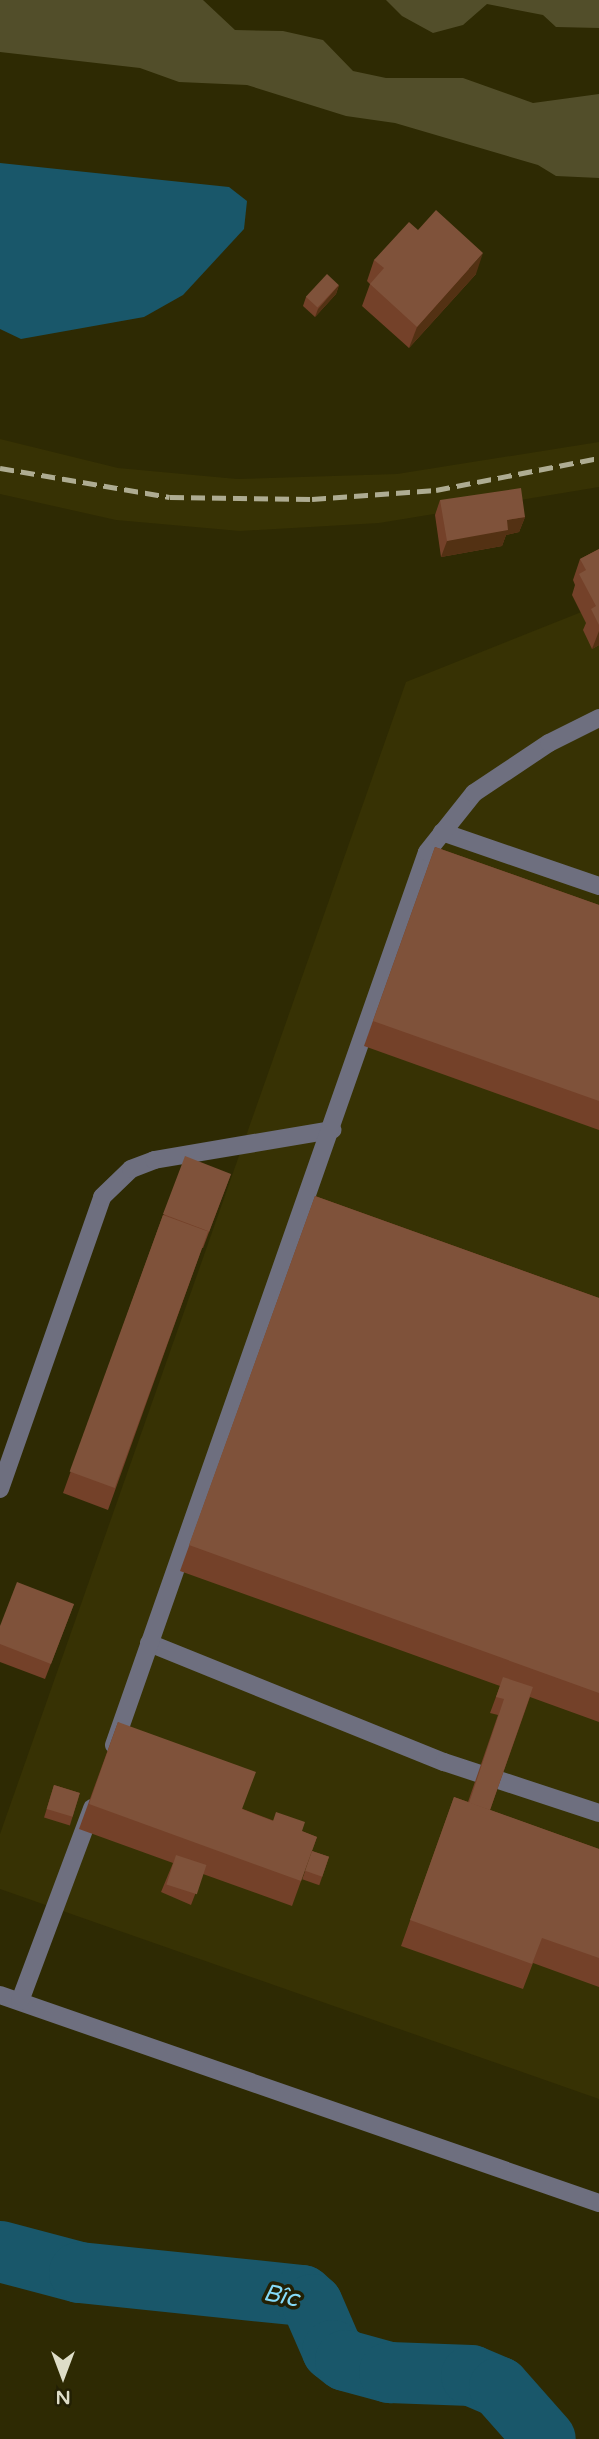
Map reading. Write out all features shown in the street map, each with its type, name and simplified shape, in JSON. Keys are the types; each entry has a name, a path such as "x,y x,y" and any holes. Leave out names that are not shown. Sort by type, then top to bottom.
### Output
{"lane":[{"path":"108,1761 332,1130 426,852 474,793 549,743 599,718"},
{"path":"442,832 599,886"},
{"path":"0,1489 102,1197 131,1170 154,1160 332,1130"},
{"path":"149,1643 444,1762 599,1813"},
{"path":"20,2001 99,1787"},
{"path":"0,1995 599,2203"}],"shaded area":[{"path":"0,0 203,0 235,30 283,31 323,40 353,71 386,78 463,78 533,103 599,94 599,178 556,176 538,165 395,123 346,116 247,85 179,82 140,68 0,52"},
{"path":"386,0 599,0 599,28 556,27 543,15 487,4 463,25 433,33 402,16"},
{"path":"0,439 118,468 237,479 397,474 599,442 599,487 379,523 240,531 116,520 0,494"},
{"path":"599,605 599,2099 0,1889 0,1834 406,682"}],"water":[{"path":"0,163 229,187 247,201 244,229 183,295 144,317 21,339 0,329"}],"building":[{"path":"436,210 483,253 417,327 370,284 384,268 374,260 409,222 418,230"},
{"path":"327,274 339,285 318,308 306,297"},
{"path":"521,488 525,517 507,520 508,530 447,541 440,500"},
{"path":"599,549 599,625 591,609 596,606 579,574 586,570 580,559"},
{"path":"435,847 599,905 599,1101 373,1021"},
{"path":"185,1156 231,1174 209,1232 163,1214"},
{"path":"315,1196 599,1298 599,1693 189,1545"},
{"path":"163,1215 208,1231 115,1488 70,1472"},
{"path":"17,1582 74,1604 51,1664 0,1644 0,1626"},
{"path":"503,1677 533,1687 490,1810 469,1803 504,1699 496,1697"},
{"path":"118,1722 256,1772 242,1809 273,1821 276,1812 305,1822 302,1831 317,1837 301,1881 89,1804"},
{"path":"54,1785 80,1793 73,1817 47,1809"},
{"path":"454,1797 599,1849 599,1958 542,1938 532,1964 410,1920"},
{"path":"312,1851 329,1857 322,1877 305,1871"},
{"path":"176,1855 206,1865 197,1894 166,1884"}],"waterway":[{"name":"Bîc","path":"0,2251 79,2272 302,2295 312,2304 332,2350 345,2360 389,2372 471,2375 499,2387 545,2439"}],"railway":[{"path":"0,468 170,497 312,499 436,490 599,458"}]}
